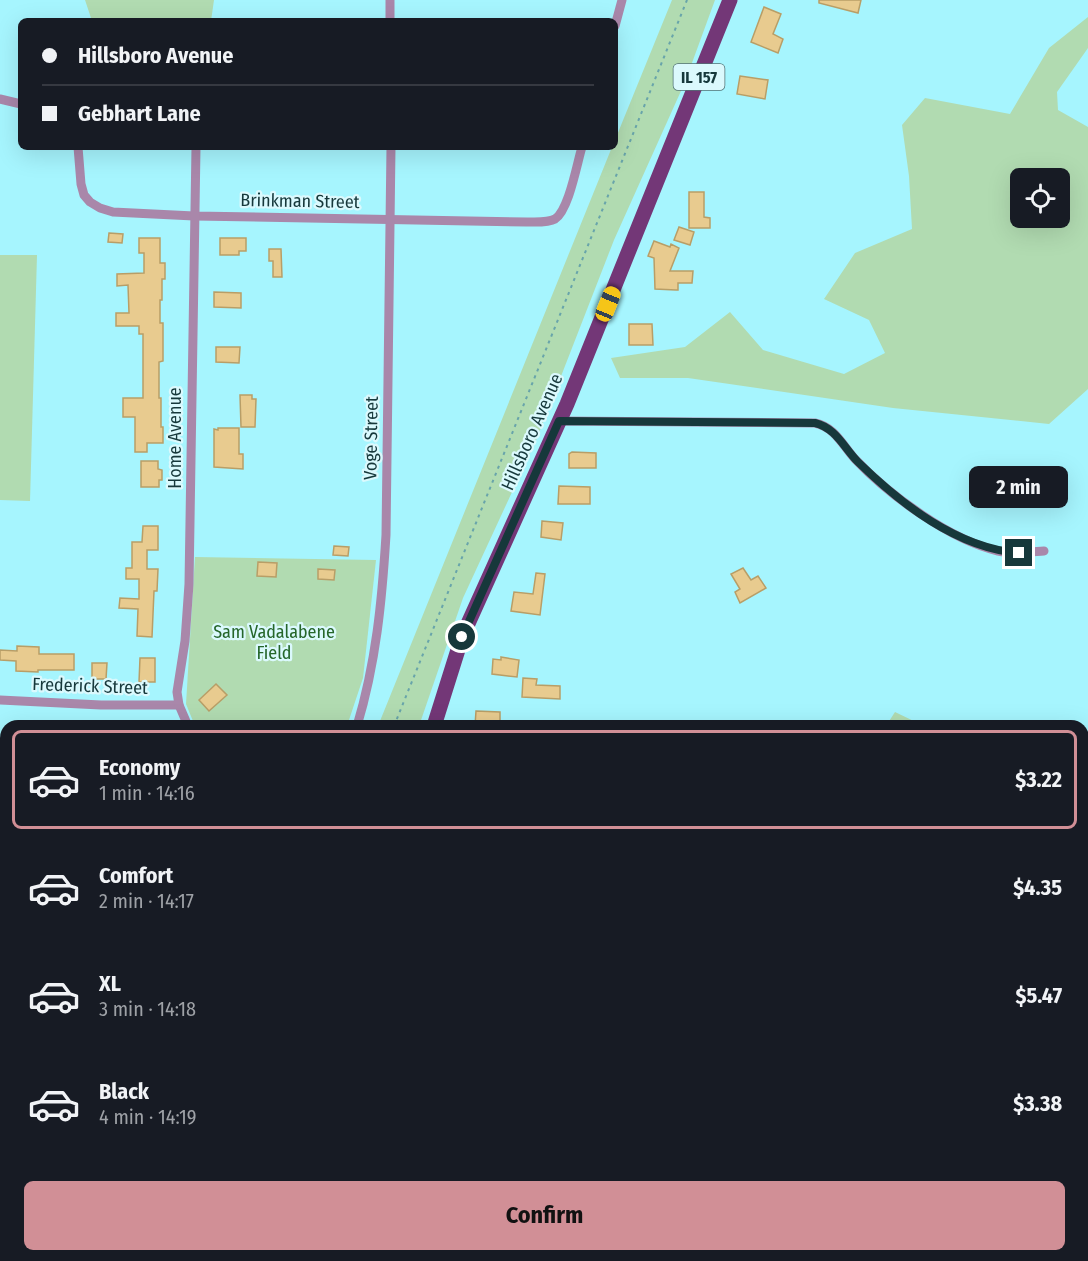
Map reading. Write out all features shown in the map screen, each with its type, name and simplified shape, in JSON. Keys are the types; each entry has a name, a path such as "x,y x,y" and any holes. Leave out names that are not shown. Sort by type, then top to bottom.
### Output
{"main road":[{"name":"Hillsboro Avenue","path":"436,720 465,628 559,421 730,0"}],"street":[{"path":"390,0 390,18"},
{"path":"617,18 622,0"},
{"path":"0,99 18,103"},
{"name":"Brinkman Street","path":"78,150 82,190 90,202 113,212 194,216 543,222 555,219 564,209 581,150"},
{"name":"Home Avenue","path":"185,720 179,705 177,692 185,641 189,584 196,150"},
{"name":"Voge Street","path":"359,720 373,666 383,587 386,535 391,150"},
{"path":"559,421 815,423 824,425 843,441 861,465 900,500 956,535 999,551 1019,553 1044,551"},
{"name":"Frederick Street","path":"0,700 101,705 179,705"}],"path":[{"path":"396,720 687,0"}],"green space":[{"path":"85,0 214,0 211,18 91,18"},
{"path":"672,0 715,0 685,82 614,240 537,438 463,598 421,720 380,720 611,150 618,150 618,133"},
{"path":"1088,17 1088,48 1057,92 1058,110 1088,127 1088,389 1049,424 893,408 688,378 620,378 611,358 685,347 730,312 763,350 844,374 885,353 869,320 824,299 855,253 912,229 909,176 902,125 925,98 1010,114 1049,48"},
{"path":"0,255 37,255 30,501 0,500"},
{"name":"Sam Vadalabene Field","path":"195,557 376,560 363,678 349,720 193,720 186,704"},
{"path":"895,712 912,720 890,720"}],"building":[{"path":"819,0 861,0 858,13 819,3"},
{"path":"764,7 781,14 773,34 783,39 778,53 751,42"},
{"path":"740,76 768,80 765,99 737,94"},
{"path":"689,192 704,192 704,217 710,218 710,228 689,228"},
{"path":"679,227 694,232 690,245 674,240"},
{"path":"109,233 123,234 122,243 108,242"},
{"path":"139,238 160,238 160,263 165,263 165,279 162,279 162,300 160,300 160,323 163,323 163,361 159,362 163,443 147,443 147,452 135,452 135,417 123,417 123,398 143,398 143,334 139,334 139,326 116,326 116,313 129,313 128,285 117,286 117,274 144,273 144,253 139,253"},
{"path":"220,238 246,238 246,251 239,251 239,255 220,255"},
{"path":"654,241 679,248 670,271 693,271 692,283 678,283 678,290 655,289 654,258 648,256"},
{"path":"269,249 281,249 282,277 273,277 273,261 269,261"},
{"path":"214,292 241,293 241,308 214,307"},
{"path":"629,324 652,324 653,345 629,345"},
{"path":"216,347 240,347 239,363 216,362"},
{"path":"240,395 252,395 252,399 256,399 255,427 241,427"},
{"path":"218,428 239,428 239,454 243,454 243,469 214,467 214,429 218,430"},
{"path":"572,452 596,453 596,468 569,468 569,454"},
{"path":"141,461 158,461 158,469 162,470 159,487 141,487"},
{"path":"559,486 590,487 590,504 558,504"},
{"path":"542,521 563,523 561,540 541,537"},
{"path":"143,526 158,526 158,550 147,550 147,569 158,569 157,591 154,591 152,637 137,636 138,609 119,608 120,598 139,599 139,579 126,579 126,568 132,568 132,542 142,542"},
{"path":"334,546 349,547 348,556 333,555"},
{"path":"258,562 277,563 276,577 257,576"},
{"path":"743,568 751,580 758,576 766,588 740,603 735,592 740,589 731,574"},
{"path":"318,569 335,570 334,580 318,579"},
{"path":"536,573 545,574 540,615 511,611 514,592 533,594"},
{"path":"17,646 39,647 39,654 74,654 74,670 16,671 16,661 0,660 0,650 17,651"},
{"path":"501,657 519,660 517,677 492,674 493,659 501,660"},
{"path":"140,658 155,658 155,682 139,682"},
{"path":"92,663 107,663 106,679 92,679"},
{"path":"523,678 537,679 536,685 560,686 560,699 522,697"},
{"path":"216,684 227,695 209,711 199,700"},
{"path":"476,711 500,712 500,720 475,720"}],"route":[{"path":"462,637 559,421 815,423 824,425 843,441 853,457 868,472 900,500 956,535 976,544 999,551 1019,553"}]}
